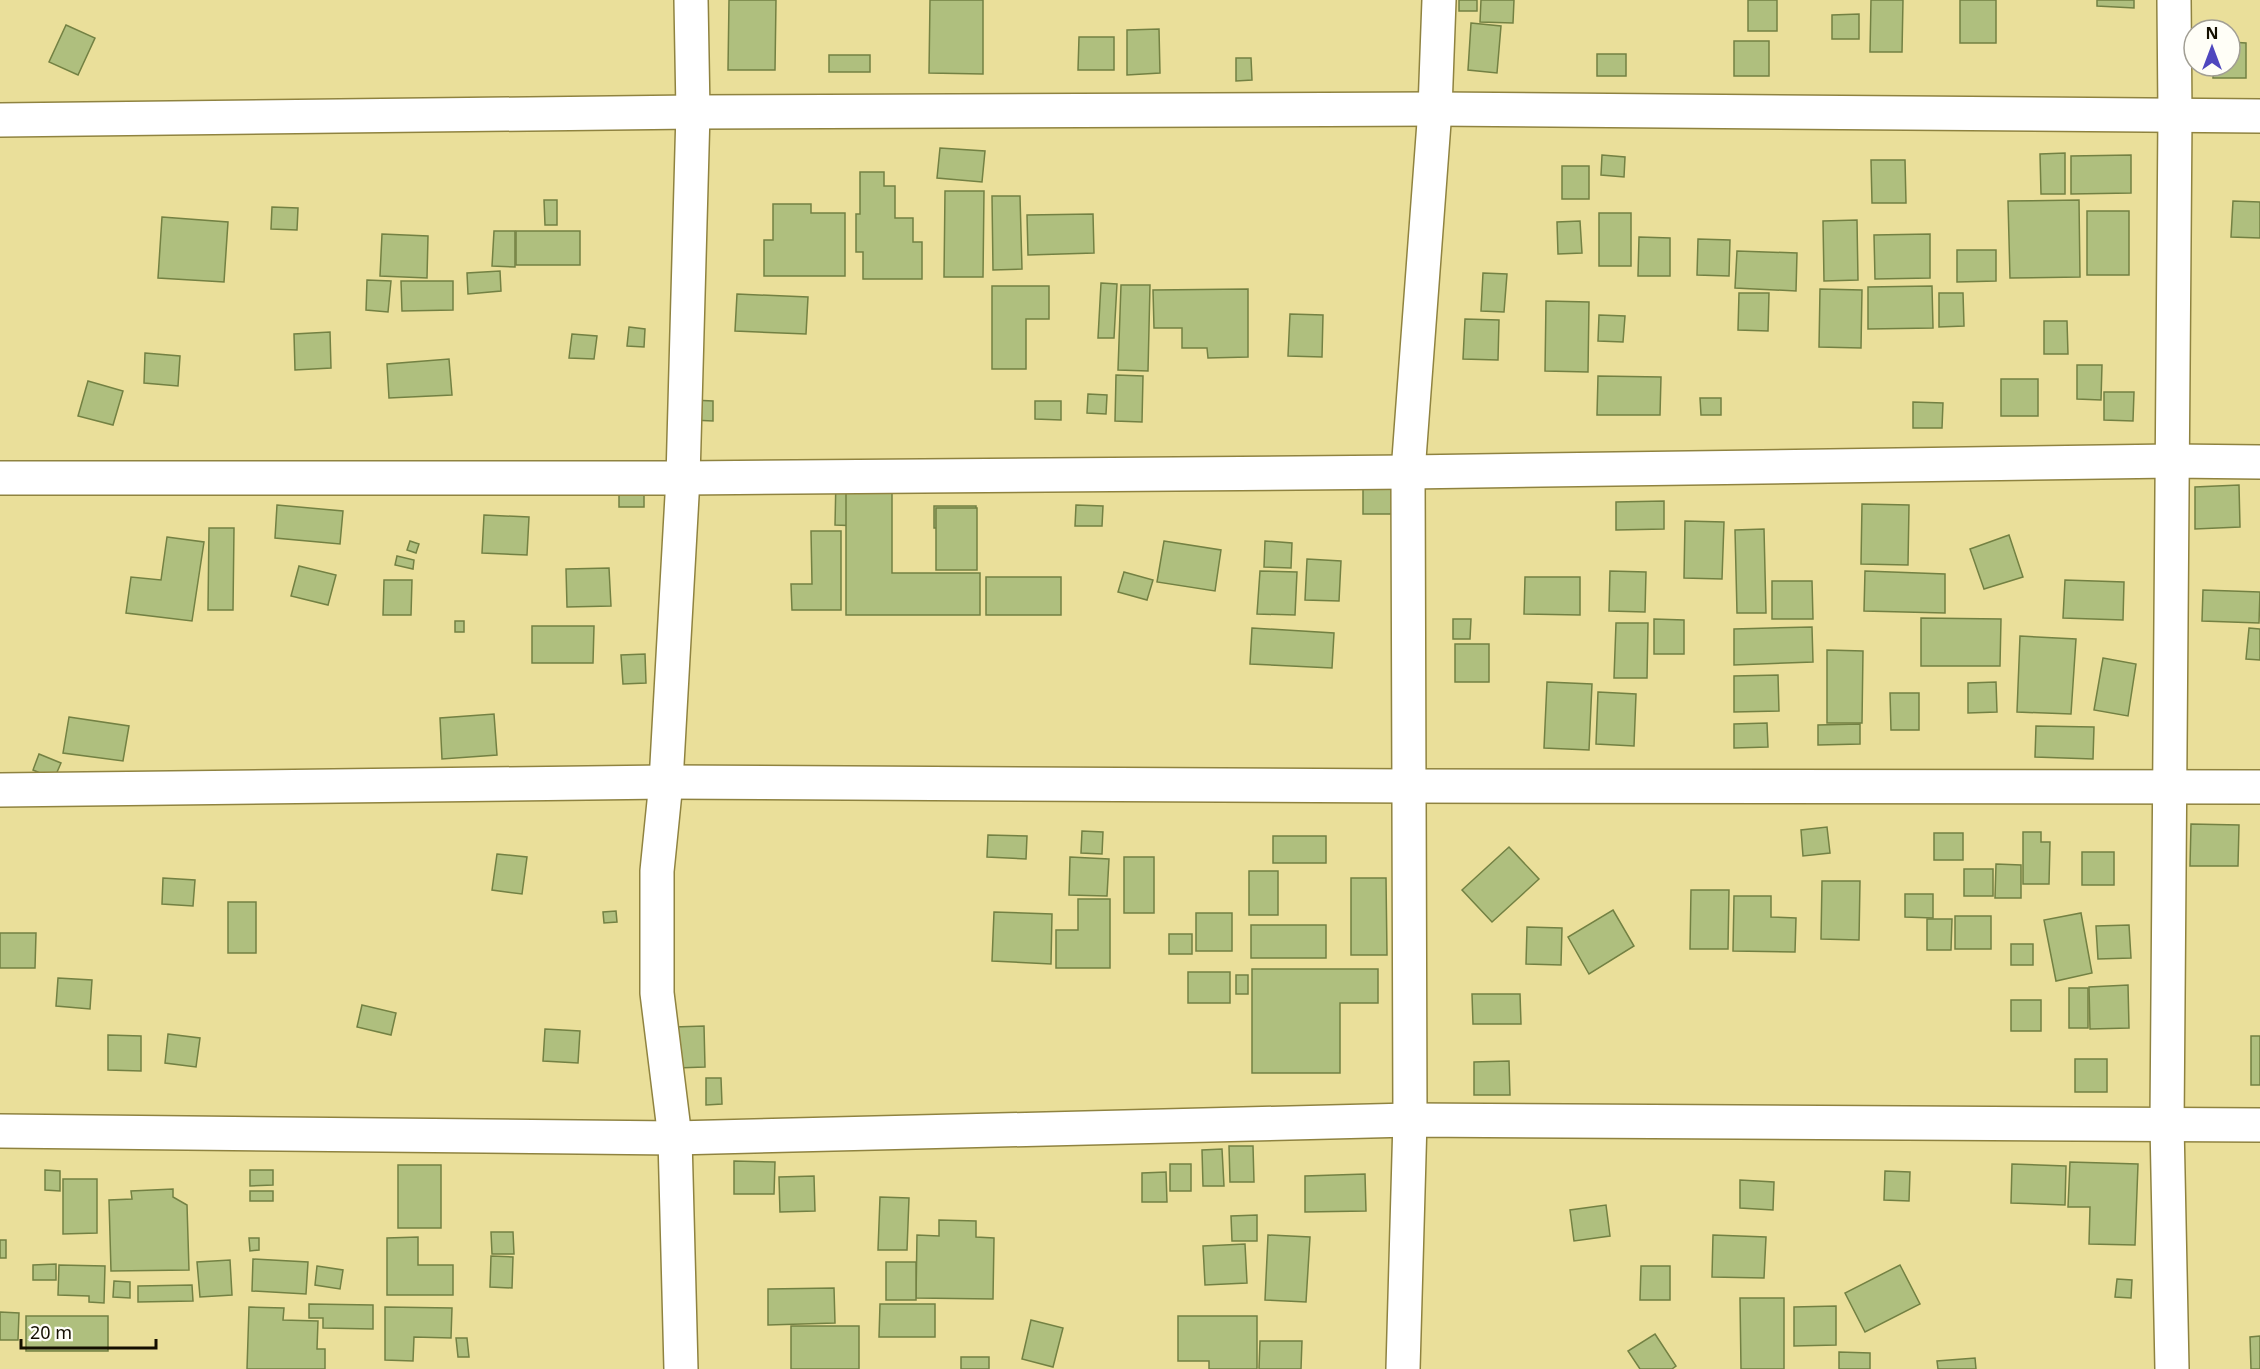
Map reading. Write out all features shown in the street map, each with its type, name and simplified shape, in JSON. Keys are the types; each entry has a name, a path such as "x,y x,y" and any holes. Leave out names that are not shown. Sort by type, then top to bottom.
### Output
{"street":[{"path":"681,1369 675,1138 657,993 657,871 666,782 683,478 693,112 691,0"},
{"path":"1403,1369 1410,1120 1408,472 1435,109 1439,0"},
{"path":"2172,1369 2167,1124 2174,0"},
{"path":"0,120 693,112 1435,109 2260,116"},
{"path":"0,478 683,478 1408,472 2172,460 2260,462"},
{"path":"0,790 666,782 2260,787"},
{"path":"0,1131 675,1138 1410,1120 2260,1125"}],"building":[{"path":"729,0 776,0 775,70 728,70"},
{"path":"930,0 983,0 983,74 929,73"},
{"path":"1459,0 1477,0 1477,11 1459,11"},
{"path":"1481,0 1514,0 1513,23 1480,22"},
{"path":"1748,0 1777,0 1777,31 1748,31"},
{"path":"1871,0 1903,0 1902,52 1870,52"},
{"path":"1960,0 1996,0 1996,43 1960,43"},
{"path":"2097,0 2134,0 2134,8 2097,6"},
{"path":"1859,14 1859,39 1832,39 1832,15"},
{"path":"1471,23 1501,26 1497,73 1468,70"},
{"path":"66,25 95,38 78,75 49,62"},
{"path":"1159,29 1160,73 1127,75 1127,30"},
{"path":"1079,37 1114,37 1114,70 1078,70"},
{"path":"1734,41 1769,41 1769,76 1734,76"},
{"path":"2242,43 2246,43 2246,78 2242,78"},
{"path":"1597,54 1626,54 1626,76 1597,76"},
{"path":"829,55 870,55 870,72 829,72"},
{"path":"1236,58 1251,58 1252,80 1236,81"},
{"path":"940,148 985,151 982,182 937,178"},
{"path":"2065,153 2065,194 2041,194 2040,154"},
{"path":"1602,155 1625,157 1624,177 1601,175"},
{"path":"2131,155 2131,193 2071,194 2071,156"},
{"path":"1871,160 1905,160 1906,203 1872,203"},
{"path":"1562,166 1589,166 1589,199 1562,199"},
{"path":"860,172 884,172 884,186 895,186 895,218 913,218 913,242 922,242 922,279 863,279 863,252 856,252 856,214 860,214"},
{"path":"945,191 984,191 983,277 944,277"},
{"path":"992,196 1020,196 1022,269 993,270"},
{"path":"544,200 557,200 557,225 545,225"},
{"path":"2079,200 2080,277 2010,278 2008,201"},
{"path":"2233,201 2260,202 2260,238 2231,237"},
{"path":"773,204 811,204 811,213 845,213 845,276 764,276 764,240 773,240"},
{"path":"272,207 298,208 297,230 271,229"},
{"path":"2087,211 2129,211 2129,275 2087,275"},
{"path":"1599,213 1631,213 1631,266 1599,266"},
{"path":"1093,214 1094,253 1028,255 1027,215"},
{"path":"162,217 228,222 224,282 158,278"},
{"path":"1857,220 1858,280 1824,281 1823,221"},
{"path":"1580,221 1582,253 1558,254 1557,222"},
{"path":"494,231 515,231 515,267 492,266"},
{"path":"516,231 580,231 580,265 516,265"},
{"path":"382,234 428,236 427,278 380,276"},
{"path":"1930,234 1930,278 1875,279 1874,235"},
{"path":"1639,237 1670,238 1670,276 1638,276"},
{"path":"1698,239 1730,240 1729,276 1697,275"},
{"path":"1957,250 1996,250 1996,281 1957,282"},
{"path":"1737,251 1797,253 1796,291 1735,288"},
{"path":"500,271 501,291 468,294 467,273"},
{"path":"1483,273 1507,274 1504,312 1481,311"},
{"path":"367,280 391,281 388,312 366,310"},
{"path":"401,281 453,281 453,310 402,311"},
{"path":"1101,283 1117,284 1114,338 1098,338"},
{"path":"1121,285 1150,285 1148,371 1118,370"},
{"path":"992,286 1049,286 1049,319 1026,319 1026,369 992,369"},
{"path":"1932,286 1933,328 1868,329 1868,287"},
{"path":"1248,289 1248,357 1208,358 1207,348 1182,348 1182,328 1154,328 1153,290"},
{"path":"1820,289 1862,290 1861,348 1819,347"},
{"path":"1739,293 1769,293 1768,331 1738,330"},
{"path":"1939,293 1963,293 1964,326 1939,327"},
{"path":"737,294 808,297 806,334 735,331"},
{"path":"1546,301 1589,302 1588,372 1545,371"},
{"path":"1290,314 1323,315 1322,357 1288,356"},
{"path":"1599,315 1625,316 1623,342 1598,341"},
{"path":"1465,319 1499,320 1498,360 1463,359"},
{"path":"2044,321 2067,321 2068,354 2044,354"},
{"path":"629,327 645,329 644,347 627,346"},
{"path":"330,332 331,368 295,370 294,334"},
{"path":"572,334 597,336 594,359 569,358"},
{"path":"145,353 180,356 178,386 144,383"},
{"path":"449,359 452,395 389,398 387,364"},
{"path":"2077,365 2102,365 2101,400 2077,399"},
{"path":"1116,375 1143,376 1142,422 1115,421"},
{"path":"1598,376 1661,377 1660,415 1597,415"},
{"path":"2001,379 2038,379 2038,416 2001,416"},
{"path":"88,381 123,391 113,425 78,416"},
{"path":"2104,392 2134,392 2133,421 2104,420"},
{"path":"1088,394 1107,395 1106,414 1087,413"},
{"path":"1700,398 1721,398 1721,415 1701,415"},
{"path":"692,400 713,401 713,421 692,420"},
{"path":"1035,401 1061,401 1061,420 1035,419"},
{"path":"1913,402 1943,403 1942,428 1913,428"},
{"path":"836,478 890,481 889,527 835,525"},
{"path":"846,480 892,480 892,573 980,573 980,615 846,615"},
{"path":"2239,485 2240,527 2195,529 2195,487"},
{"path":"619,486 644,486 644,507 619,507"},
{"path":"1363,488 1393,489 1392,514 1363,514"},
{"path":"1664,501 1664,529 1616,530 1616,502"},
{"path":"1862,504 1909,505 1908,565 1861,564"},
{"path":"277,505 343,511 340,544 275,538"},
{"path":"1076,505 1103,506 1102,526 1075,526"},
{"path":"934,506 976,506 976,528 934,528"},
{"path":"936,508 977,508 977,570 936,570"},
{"path":"484,515 529,517 527,555 482,553"},
{"path":"1685,521 1724,522 1722,579 1684,578"},
{"path":"209,528 234,528 233,610 208,610"},
{"path":"1764,529 1766,613 1737,613 1735,530"},
{"path":"811,531 841,531 841,610 792,610 791,584 812,584"},
{"path":"2009,535 2023,577 1984,589 1970,549"},
{"path":"167,537 204,542 192,621 126,613 131,577 161,580"},
{"path":"410,541 419,544 416,553 407,550"},
{"path":"1164,541 1221,550 1215,591 1157,582"},
{"path":"1265,541 1292,543 1291,568 1264,567"},
{"path":"397,556 414,560 413,569 395,565"},
{"path":"1307,559 1341,561 1339,601 1305,600"},
{"path":"299,566 336,575 328,605 291,596"},
{"path":"609,568 611,606 567,607 566,569"},
{"path":"1260,571 1297,572 1295,615 1257,614"},
{"path":"1610,571 1646,572 1645,612 1609,611"},
{"path":"1865,571 1945,574 1945,613 1864,611"},
{"path":"1124,572 1153,580 1147,600 1118,592"},
{"path":"986,577 1061,577 1061,615 986,615"},
{"path":"1525,577 1580,577 1580,615 1524,614"},
{"path":"384,580 412,580 411,615 383,615"},
{"path":"2065,580 2124,582 2123,620 2063,618"},
{"path":"1772,581 1812,581 1813,619 1772,619"},
{"path":"2203,590 2260,592 2259,623 2202,621"},
{"path":"1921,618 2001,619 2000,666 1921,666"},
{"path":"1453,619 1471,619 1470,639 1453,639"},
{"path":"1654,619 1684,620 1684,654 1654,654"},
{"path":"455,621 464,621 464,632 455,632"},
{"path":"1616,623 1648,623 1647,678 1614,678"},
{"path":"532,626 594,626 593,663 532,663"},
{"path":"1812,627 1813,662 1734,665 1734,629"},
{"path":"1252,628 1334,633 1332,668 1250,664"},
{"path":"2249,628 2260,629 2260,660 2246,659"},
{"path":"2020,636 2076,639 2071,714 2017,712"},
{"path":"1455,644 1489,644 1489,682 1455,682"},
{"path":"1827,650 1863,651 1862,723 1827,723"},
{"path":"645,654 646,683 623,684 621,655"},
{"path":"2103,658 2136,664 2128,716 2094,710"},
{"path":"1778,675 1779,711 1734,712 1734,676"},
{"path":"1547,682 1592,684 1589,750 1544,748"},
{"path":"1996,682 1997,712 1968,713 1968,683"},
{"path":"1598,692 1636,694 1634,746 1596,744"},
{"path":"1890,693 1919,693 1919,730 1891,730"},
{"path":"494,714 497,755 442,759 440,718"},
{"path":"69,717 129,726 123,761 63,753"},
{"path":"1767,723 1768,747 1734,748 1734,724"},
{"path":"1860,724 1860,744 1818,745 1818,725"},
{"path":"2036,726 2094,727 2093,759 2035,757"},
{"path":"39,754 61,763 54,779 33,770"},
{"path":"2191,824 2239,825 2238,866 2190,866"},
{"path":"1827,827 1830,853 1803,856 1801,830"},
{"path":"1082,831 1103,832 1102,854 1081,853"},
{"path":"2023,832 2041,832 2041,842 2050,842 2049,884 2023,884"},
{"path":"1934,833 1963,833 1963,860 1934,860"},
{"path":"988,835 1027,836 1026,859 987,857"},
{"path":"1273,836 1326,836 1326,863 1273,863"},
{"path":"1509,847 1539,879 1492,922 1462,890"},
{"path":"2082,852 2114,852 2114,885 2082,885"},
{"path":"497,854 527,857 522,894 492,890"},
{"path":"1070,857 1109,859 1107,896 1069,895"},
{"path":"1124,857 1154,857 1154,913 1124,913"},
{"path":"1996,864 2021,865 2021,898 1995,898"},
{"path":"1964,869 1993,869 1993,896 1964,896"},
{"path":"1249,871 1278,871 1278,915 1249,915"},
{"path":"163,878 195,880 193,906 162,904"},
{"path":"1351,878 1386,878 1387,955 1351,955"},
{"path":"1822,881 1860,881 1859,940 1821,939"},
{"path":"1691,890 1729,890 1728,949 1690,949"},
{"path":"1905,894 1933,894 1933,918 1905,917"},
{"path":"1734,896 1771,896 1771,917 1796,918 1795,952 1733,951"},
{"path":"1078,899 1110,899 1110,968 1056,968 1056,930 1078,930"},
{"path":"228,902 256,902 256,953 228,953"},
{"path":"1613,910 1634,946 1589,974 1568,937"},
{"path":"616,911 617,922 604,923 603,912"},
{"path":"994,912 1052,914 1051,964 992,961"},
{"path":"1196,913 1232,913 1232,951 1196,951"},
{"path":"2081,913 2092,973 2056,981 2044,920"},
{"path":"1955,916 1991,916 1991,949 1955,949"},
{"path":"1927,919 1952,919 1951,950 1927,950"},
{"path":"1251,925 1326,925 1326,958 1251,958"},
{"path":"2129,925 2131,958 2098,959 2096,926"},
{"path":"1527,927 1562,928 1561,965 1526,964"},
{"path":"0,933 36,933 35,968 0,968"},
{"path":"1169,934 1192,934 1192,954 1169,954"},
{"path":"2011,944 2033,944 2033,965 2011,965"},
{"path":"1252,969 1378,969 1378,1003 1340,1003 1340,1073 1252,1073"},
{"path":"1188,972 1230,972 1230,1003 1188,1003"},
{"path":"1236,975 1248,975 1248,994 1236,994"},
{"path":"58,978 92,980 90,1009 56,1006"},
{"path":"2128,985 2129,1028 2090,1029 2089,987"},
{"path":"2069,988 2088,988 2088,1028 2069,1028"},
{"path":"1472,994 1520,994 1521,1024 1473,1024"},
{"path":"2011,1000 2041,1000 2041,1031 2011,1031"},
{"path":"362,1005 396,1013 391,1035 357,1027"},
{"path":"704,1026 705,1067 676,1068 674,1027"},
{"path":"545,1029 580,1031 578,1063 543,1061"},
{"path":"168,1034 200,1038 196,1067 165,1063"},
{"path":"108,1035 141,1036 141,1071 108,1070"},
{"path":"2251,1036 2260,1036 2260,1085 2251,1085"},
{"path":"2075,1059 2107,1059 2107,1092 2075,1092"},
{"path":"1509,1061 1510,1095 1474,1095 1474,1062"},
{"path":"706,1078 721,1078 722,1104 706,1105"},
{"path":"1229,1146 1253,1146 1254,1182 1230,1182"},
{"path":"1222,1149 1224,1186 1203,1186 1202,1150"},
{"path":"734,1161 775,1162 774,1194 734,1194"},
{"path":"2070,1162 2138,1164 2135,1245 2089,1244 2090,1207 2068,1207"},
{"path":"1170,1164 1191,1164 1191,1191 1170,1191"},
{"path":"2012,1164 2066,1166 2065,1205 2011,1203"},
{"path":"398,1165 441,1165 441,1228 398,1228"},
{"path":"45,1170 60,1171 60,1191 45,1190"},
{"path":"250,1170 273,1170 273,1185 250,1186"},
{"path":"1885,1171 1910,1172 1909,1201 1884,1200"},
{"path":"1166,1172 1167,1202 1142,1202 1142,1173"},
{"path":"1365,1174 1366,1211 1305,1212 1305,1176"},
{"path":"814,1176 815,1211 780,1212 779,1177"},
{"path":"63,1179 97,1179 97,1233 63,1234"},
{"path":"1740,1180 1774,1182 1773,1210 1740,1208"},
{"path":"173,1189 173,1197 187,1205 189,1270 111,1271 109,1200 132,1199 131,1191"},
{"path":"250,1191 273,1191 273,1201 250,1201"},
{"path":"880,1197 909,1198 907,1250 878,1250"},
{"path":"1606,1205 1610,1236 1574,1241 1570,1210"},
{"path":"1257,1215 1257,1241 1232,1241 1231,1216"},
{"path":"939,1220 976,1221 976,1237 994,1238 993,1299 916,1298 917,1235 939,1236"},
{"path":"491,1232 513,1232 514,1254 492,1254"},
{"path":"1268,1235 1310,1237 1306,1302 1265,1300"},
{"path":"1713,1235 1766,1237 1764,1278 1712,1277"},
{"path":"418,1237 418,1265 453,1265 453,1295 387,1295 387,1238"},
{"path":"249,1238 259,1238 259,1250 250,1251"},
{"path":"0,1240 6,1240 6,1258 0,1258"},
{"path":"1245,1244 1247,1283 1205,1285 1203,1246"},
{"path":"491,1256 513,1257 512,1288 490,1287"},
{"path":"253,1259 308,1262 306,1294 252,1291"},
{"path":"230,1260 232,1295 200,1297 197,1262"},
{"path":"886,1262 916,1262 916,1300 886,1300"},
{"path":"56,1264 56,1280 33,1280 33,1265"},
{"path":"59,1265 105,1266 104,1303 89,1302 89,1296 58,1295"},
{"path":"1900,1265 1920,1304 1865,1332 1845,1293"},
{"path":"317,1266 343,1270 340,1289 315,1285"},
{"path":"1641,1266 1670,1266 1670,1300 1640,1300"},
{"path":"2117,1279 2132,1280 2131,1298 2115,1297"},
{"path":"114,1281 130,1282 130,1298 113,1297"},
{"path":"192,1285 193,1301 138,1302 138,1286"},
{"path":"834,1288 835,1323 768,1325 768,1289"},
{"path":"1740,1298 1784,1298 1784,1369 1741,1369"},
{"path":"309,1304 373,1305 373,1329 323,1328 323,1318 309,1318"},
{"path":"880,1304 935,1304 935,1337 879,1337"},
{"path":"1836,1306 1836,1345 1794,1346 1794,1307"},
{"path":"249,1307 284,1308 283,1320 318,1321 317,1349 325,1349 325,1369 247,1369"},
{"path":"385,1307 452,1308 451,1338 414,1337 413,1361 385,1360"},
{"path":"0,1312 19,1313 18,1340 0,1340"},
{"path":"26,1316 108,1316 108,1351 26,1351"},
{"path":"1178,1316 1257,1316 1257,1369 1209,1369 1209,1361 1178,1361"},
{"path":"1031,1320 1063,1328 1053,1367 1022,1359"},
{"path":"791,1326 859,1326 859,1369 791,1369"},
{"path":"1655,1334 1676,1366 1672,1369 1640,1369 1628,1351"},
{"path":"2260,1336 2260,1369 2251,1369 2250,1337"},
{"path":"456,1338 467,1338 469,1357 458,1357"},
{"path":"1260,1341 1302,1341 1301,1369 1259,1369"},
{"path":"1839,1352 1870,1353 1870,1369 1839,1369"},
{"path":"961,1357 989,1357 989,1369 961,1369"},
{"path":"1975,1358 1976,1369 1938,1369 1937,1361"}]}
